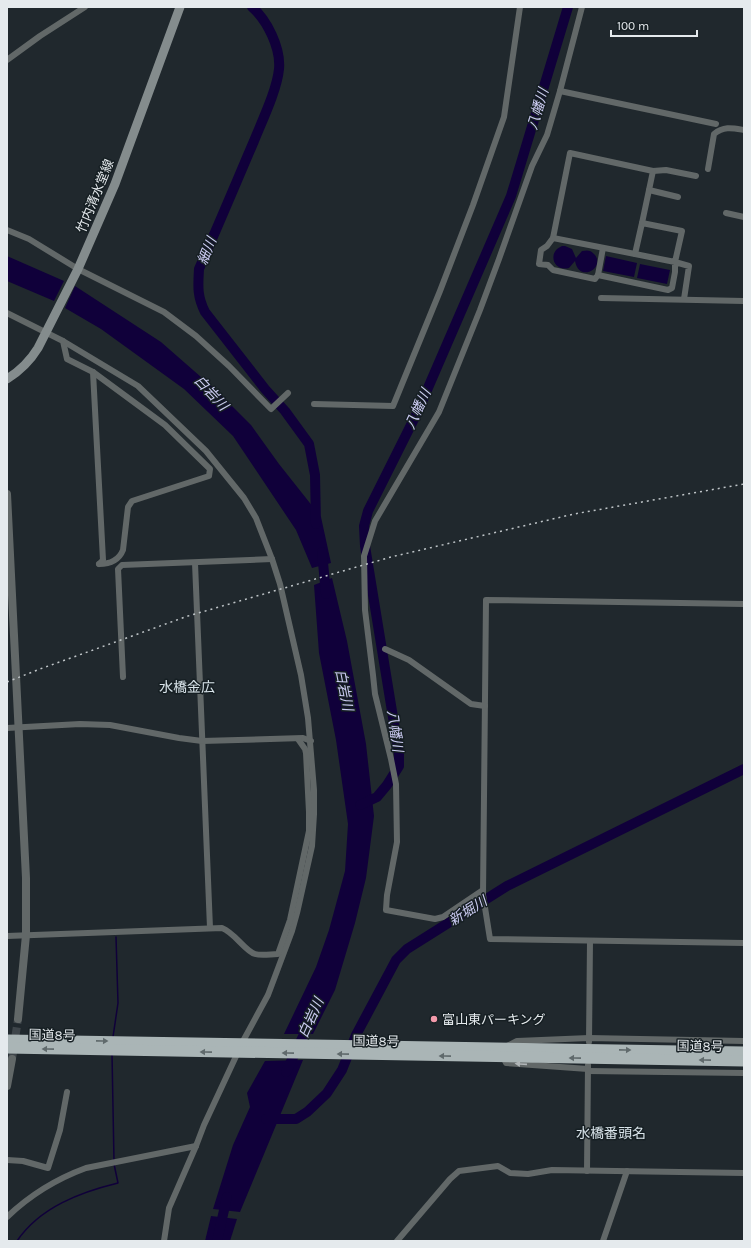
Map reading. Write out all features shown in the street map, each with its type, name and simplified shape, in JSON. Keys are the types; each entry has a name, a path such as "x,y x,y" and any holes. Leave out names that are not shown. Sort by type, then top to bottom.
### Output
{"highway":[{"name":"国道8号","path":"7,1040 243,1048 361,1050 504,1052 744,1052"},
{"name":"国道8号","path":"7,1048 243,1048"},
{"name":"国道8号","path":"504,1052 744,1061"}],"main road":[{"name":"竹内清水堂線","path":"7,379 18,372 31,359 47,332 78,269 115,184 180,7"}],"street":[{"path":"7,60 40,36 85,7"},
{"path":"314,404 393,406 473,205 504,117 520,7"},
{"path":"483,893 443,917 435,919 386,910 387,895 397,842 396,784 374,687 365,610 364,556 375,521 439,412 499,259 532,166 547,135 582,7"},
{"path":"560,91 716,124"},
{"path":"708,170 714,134 721,129 729,127 744,130"},
{"path":"603,248 598,275 595,279 553,270 548,265 539,264 541,250 547,246 553,238 570,153 653,171 666,170 696,176"},
{"path":"635,254 653,171"},
{"path":"649,190 678,197"},
{"path":"726,213 744,217"},
{"path":"598,275 668,290 672,288 675,262 682,231 642,223"},
{"path":"7,230 29,239 78,269 164,312 196,336 229,366 271,410 288,393"},
{"path":"553,238 689,266 684,299"},
{"path":"601,298 744,300"},
{"path":"7,313 47,332 138,386 206,451 244,498 256,518 272,559 289,619 301,675 310,741 314,814 312,846 297,913 268,995 204,1124 169,1208 164,1241"},
{"path":"63,341 67,359 93,372 165,425 210,469 209,476 132,501 128,507 121,556 106,564 99,564 103,560 93,372"},
{"path":"7,494 26,878 26,935 18,1019"},
{"path":"123,677 118,569 122,565 272,559"},
{"path":"195,563 210,928"},
{"path":"744,604 486,600 483,893 490,939 744,943"},
{"path":"385,649 409,660 471,704 485,706"},
{"path":"7,728 80,724 110,725 202,741 303,738 310,741"},
{"path":"7,936 222,928 226,929 253,953 258,955 278,954 290,920 309,831 306,753 305,748 298,739"},
{"path":"588,1040 590,941"},
{"path":"744,1041 517,1041 504,1052 506,1063 588,1068 744,1073"},
{"path":"7,1086 12,1059"},
{"path":"587,1171 588,1068"},
{"path":"7,1160 48,1168 60,1130 67,1092"},
{"path":"7,1217 18,1206 39,1191 75,1172 86,1168 196,1146"},
{"path":"397,1241 450,1180 460,1171 498,1166 510,1173 528,1174 552,1170 744,1173"},
{"path":"603,1241 628,1171"}],"water":[{"path":"562,246 572,249 576,258 582,251 587,250 592,252 597,259 595,268 591,271 581,271 577,268 575,261 569,268 559,267 554,261 553,257 557,249"},
{"path":"7,256 64,281 54,301 7,281"},
{"path":"606,256 637,263 634,277 603,271"},
{"path":"640,264 670,270 667,284 637,278"},
{"path":"75,286 161,342 217,391 251,425 279,464 321,517 331,563 312,568 296,530 233,436 184,389 101,329 65,308"},
{"path":"332,578 347,641 366,744 374,816 366,878 355,923 335,990 313,1034 284,1034 316,967 329,930 345,871 348,824 336,740 319,653 314,585"},
{"path":"303,1060 240,1212 213,1209 233,1145 250,1107 247,1093 265,1061"},
{"path":"211,1216 237,1219 230,1241 205,1241"}],"waterway":[{"name":"細川","path":"252,7 263,19 272,35 278,52 278,77 265,115 199,269 199,291 205,312 265,389 285,411 309,444 315,475 316,524"},
{"name":"八幡川","path":"360,805 377,797 387,785 399,766 399,754 365,546 364,526 368,511 418,411 511,196 568,7"},
{"name":"白岩川","path":"322,552 326,594"},
{"name":"新堀川","path":"266,1119 296,1119 307,1112 327,1093 342,1070 356,1035 396,960 407,949 507,886 744,769"},
{"path":"113,1037 118,1003 116,937"},
{"name":"白岩川","path":"286,1072 310,1022"},
{"path":"112,1054 114,1161"},
{"path":"17,1241 26,1229 49,1210 76,1196 118,1183 114,1164"},
{"name":"白岩川","path":"217,1241 227,1197"}],"tunnel":[{"path":"12,1059 18,1019"}],"railway":[{"path":"7,682 188,616 391,557 574,514 744,484"}],"place":[{"name":"富山東パーキング","path":"434,1019"}],"district":[{"name":"水橋金広","path":"187,687"},
{"name":"水橋番頭名","path":"611,1133"}]}
